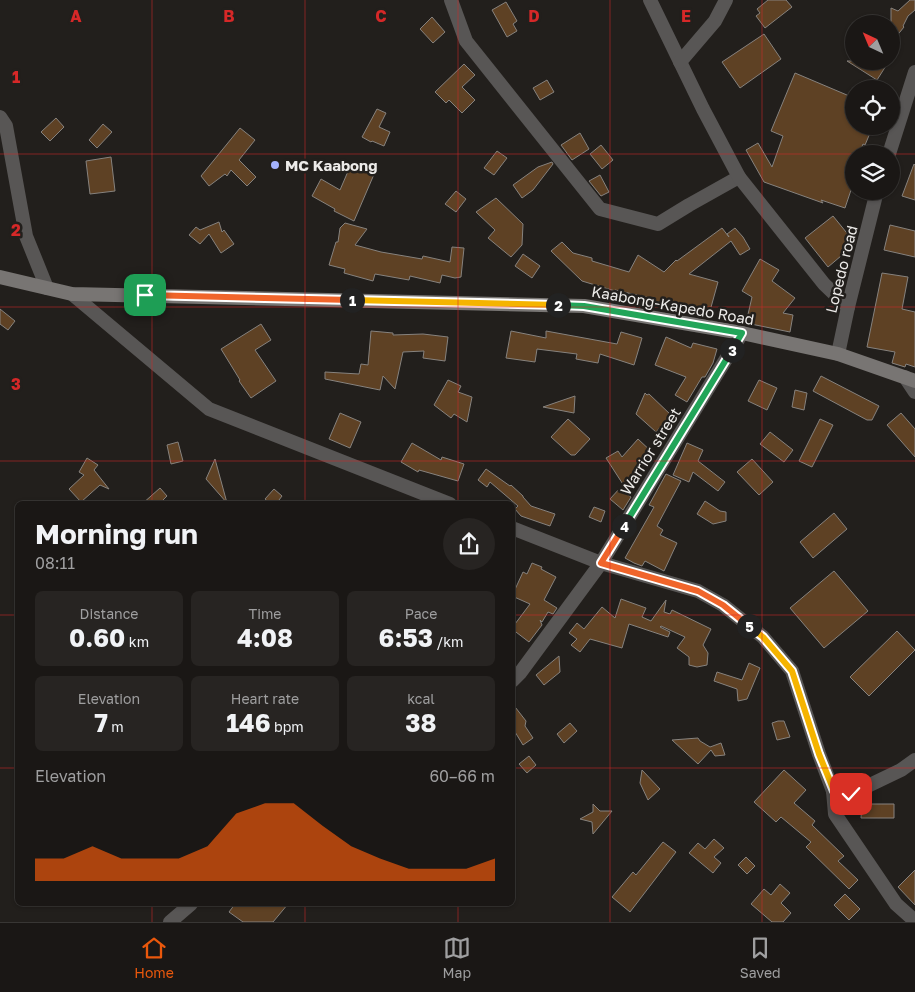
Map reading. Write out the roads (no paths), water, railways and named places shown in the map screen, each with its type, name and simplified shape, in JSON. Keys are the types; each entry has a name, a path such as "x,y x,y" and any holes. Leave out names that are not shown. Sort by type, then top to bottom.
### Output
{"main road":[{"name":"Kaabong-Kapedo Road","path":"0,277 72,294 584,306 742,333 838,354 910,379"}],"street":[{"path":"451,0 466,41 600,209 658,224 689,204 739,177"},
{"path":"650,0 703,109 739,177 824,284 848,307"},
{"path":"680,62 715,21 726,0"},
{"path":"892,145 915,72"},
{"path":"0,116 6,126 26,236 47,288"},
{"name":"Lopedo road","path":"838,354 875,200"},
{"path":"72,294 208,409 442,501"},
{"name":"Warrior street","path":"515,678 601,563 742,333"},
{"path":"910,379 915,392"},
{"path":"515,529 601,563 698,591 723,605 763,637 792,671 819,754 834,791 835,814 896,904 915,920"},
{"path":"834,791 851,794 901,770 915,760"},
{"path":"170,922 189,906"}],"place":[{"name":"MC Kaabong","path":"275,165"}]}
